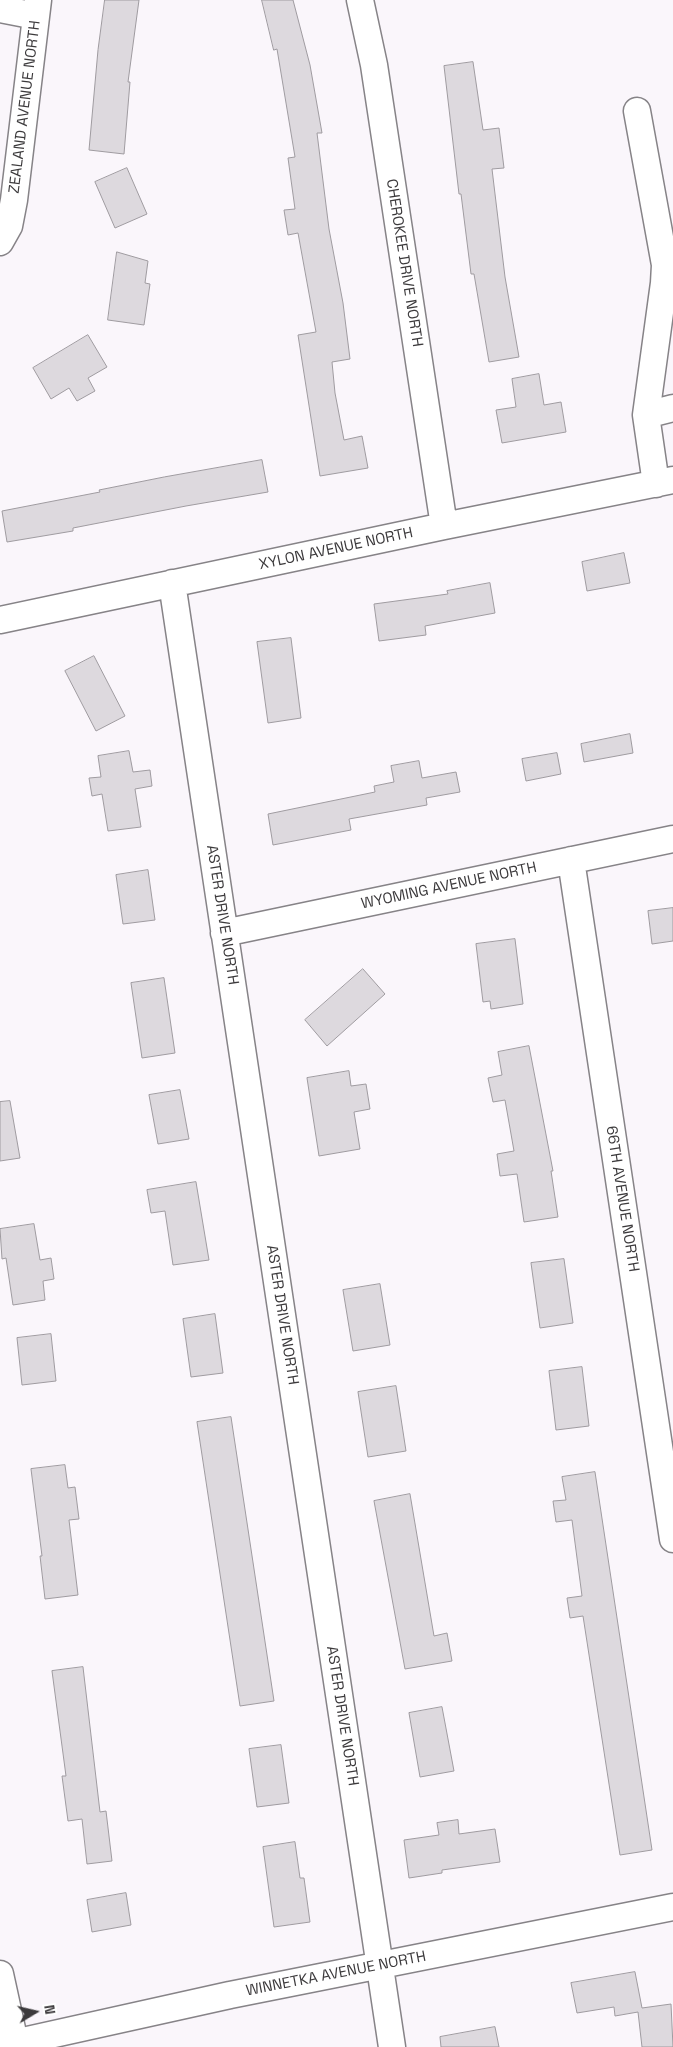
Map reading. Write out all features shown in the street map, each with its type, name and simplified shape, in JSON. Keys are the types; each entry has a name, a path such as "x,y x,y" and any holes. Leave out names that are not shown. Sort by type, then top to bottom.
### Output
{"street":[{"name":"CHEROKEE DRIVE NORTH","path":"360,0 374,65 444,526"},
{"path":"0,9 37,8"},
{"name":"ZEALAND AVENUE NORTH","path":"0,242 9,226 14,200 37,8"},
{"path":"637,111 668,282 664,338 646,415 664,482"},
{"path":"646,415 673,408"},
{"name":"XYLON AVENUE NORTH","path":"0,620 444,526 664,482"},
{"name":"ASTER DRIVE NORTH","path":"172,583 392,2047"},
{"name":"WYOMING AVENUE NORTH","path":"224,933 673,839"},
{"name":"66TH AVENUE NORTH","path":"571,860 673,1539"},
{"name":"WINNETKA AVENUE NORTH","path":"10,2045 230,1995 673,1907"},
{"path":"0,1974 10,2045"}],"building":[{"path":"105,0 139,0 128,82 130,82 124,154 89,150 98,50"},
{"path":"262,0 293,0 310,65 322,133 317,133 329,229 343,303 350,359 332,362 335,393 344,440 362,436 368,468 320,476 298,335 316,332 298,233 288,235 284,210 295,209 288,158 295,157 277,49 274,50"},
{"path":"473,62 483,130 499,128 504,168 492,169 505,277 519,357 489,362 474,274 471,274 461,194 459,194 444,66"},
{"path":"127,168 147,214 115,228 95,182"},
{"path":"117,252 148,261 145,283 150,284 144,325 108,320"},
{"path":"88,335 107,367 88,378 95,391 77,401 69,388 51,399 33,368"},
{"path":"539,374 544,405 561,402 566,432 502,443 496,410 516,407 512,379"},
{"path":"262,460 268,492 186,506 73,528 73,531 7,542 2,511 100,492 99,490 164,477"},
{"path":"624,553 630,583 587,591 582,562"},
{"path":"490,583 495,613 425,626 426,635 379,641 374,604 448,594 447,591"},
{"path":"291,638 301,718 268,723 257,642"},
{"path":"94,656 125,716 96,731 65,671"},
{"path":"630,734 633,753 584,762 581,744"},
{"path":"129,751 133,772 150,770 152,786 135,789 141,827 108,831 102,794 92,796 89,778 101,777 98,756"},
{"path":"557,753 561,774 526,781 522,759"},
{"path":"419,761 422,778 456,772 460,792 426,798 427,805 349,819 351,830 273,845 268,814 375,792 374,786 394,782 391,766"},
{"path":"148,870 155,920 123,924 116,875"},
{"path":"673,908 673,941 652,944 648,911"},
{"path":"515,939 523,1004 491,1009 490,1001 483,1002 476,944"},
{"path":"363,969 385,994 327,1046 305,1020"},
{"path":"164,978 175,1053 142,1058 131,983"},
{"path":"529,1046 553,1171 551,1171 558,1217 524,1222 517,1174 500,1176 497,1154 514,1151 505,1100 493,1102 488,1078 502,1075 498,1052"},
{"path":"349,1071 351,1086 366,1084 370,1109 354,1112 360,1149 319,1156 307,1078"},
{"path":"180,1090 189,1139 158,1144 149,1095"},
{"path":"10,1101 20,1158 0,1161 0,1102"},
{"path":"196,1182 209,1260 173,1265 165,1211 151,1213 147,1190"},
{"path":"34,1224 40,1260 51,1258 54,1279 43,1281 45,1300 13,1305 6,1258 2,1259 0,1229"},
{"path":"564,1259 573,1323 540,1328 531,1263"},
{"path":"380,1284 390,1345 353,1351 343,1290"},
{"path":"215,1314 223,1373 191,1377 183,1319"},
{"path":"51,1334 56,1381 22,1385 17,1338"},
{"path":"582,1367 589,1426 556,1430 549,1371"},
{"path":"396,1386 406,1451 368,1457 358,1392"},
{"path":"231,1417 274,1701 240,1706 197,1422"},
{"path":"65,1465 68,1488 75,1487 79,1519 69,1520 78,1595 45,1599 40,1556 42,1556 31,1469"},
{"path":"595,1472 652,1850 620,1855 583,1616 570,1618 567,1598 582,1596 572,1520 556,1522 553,1501 566,1500 562,1477"},
{"path":"410,1494 434,1636 447,1633 452,1661 405,1669 374,1501"},
{"path":"83,1667 100,1812 106,1811 112,1861 87,1864 82,1819 68,1821 62,1776 66,1776 52,1671"},
{"path":"442,1707 454,1771 420,1777 409,1713"},
{"path":"281,1745 289,1803 257,1807 249,1749"},
{"path":"458,1820 459,1834 495,1829 500,1862 442,1870 442,1873 409,1878 404,1840 439,1835 437,1823"},
{"path":"295,1842 300,1878 304,1878 310,1922 274,1927 263,1847"},
{"path":"126,1893 131,1925 92,1932 87,1900"},
{"path":"635,1972 642,2008 671,2004 673,2047 642,2047 638,2012 615,2016 614,2007 577,2013 571,1983"},
{"path":"495,2027 499,2047 441,2047 440,2037"}]}
